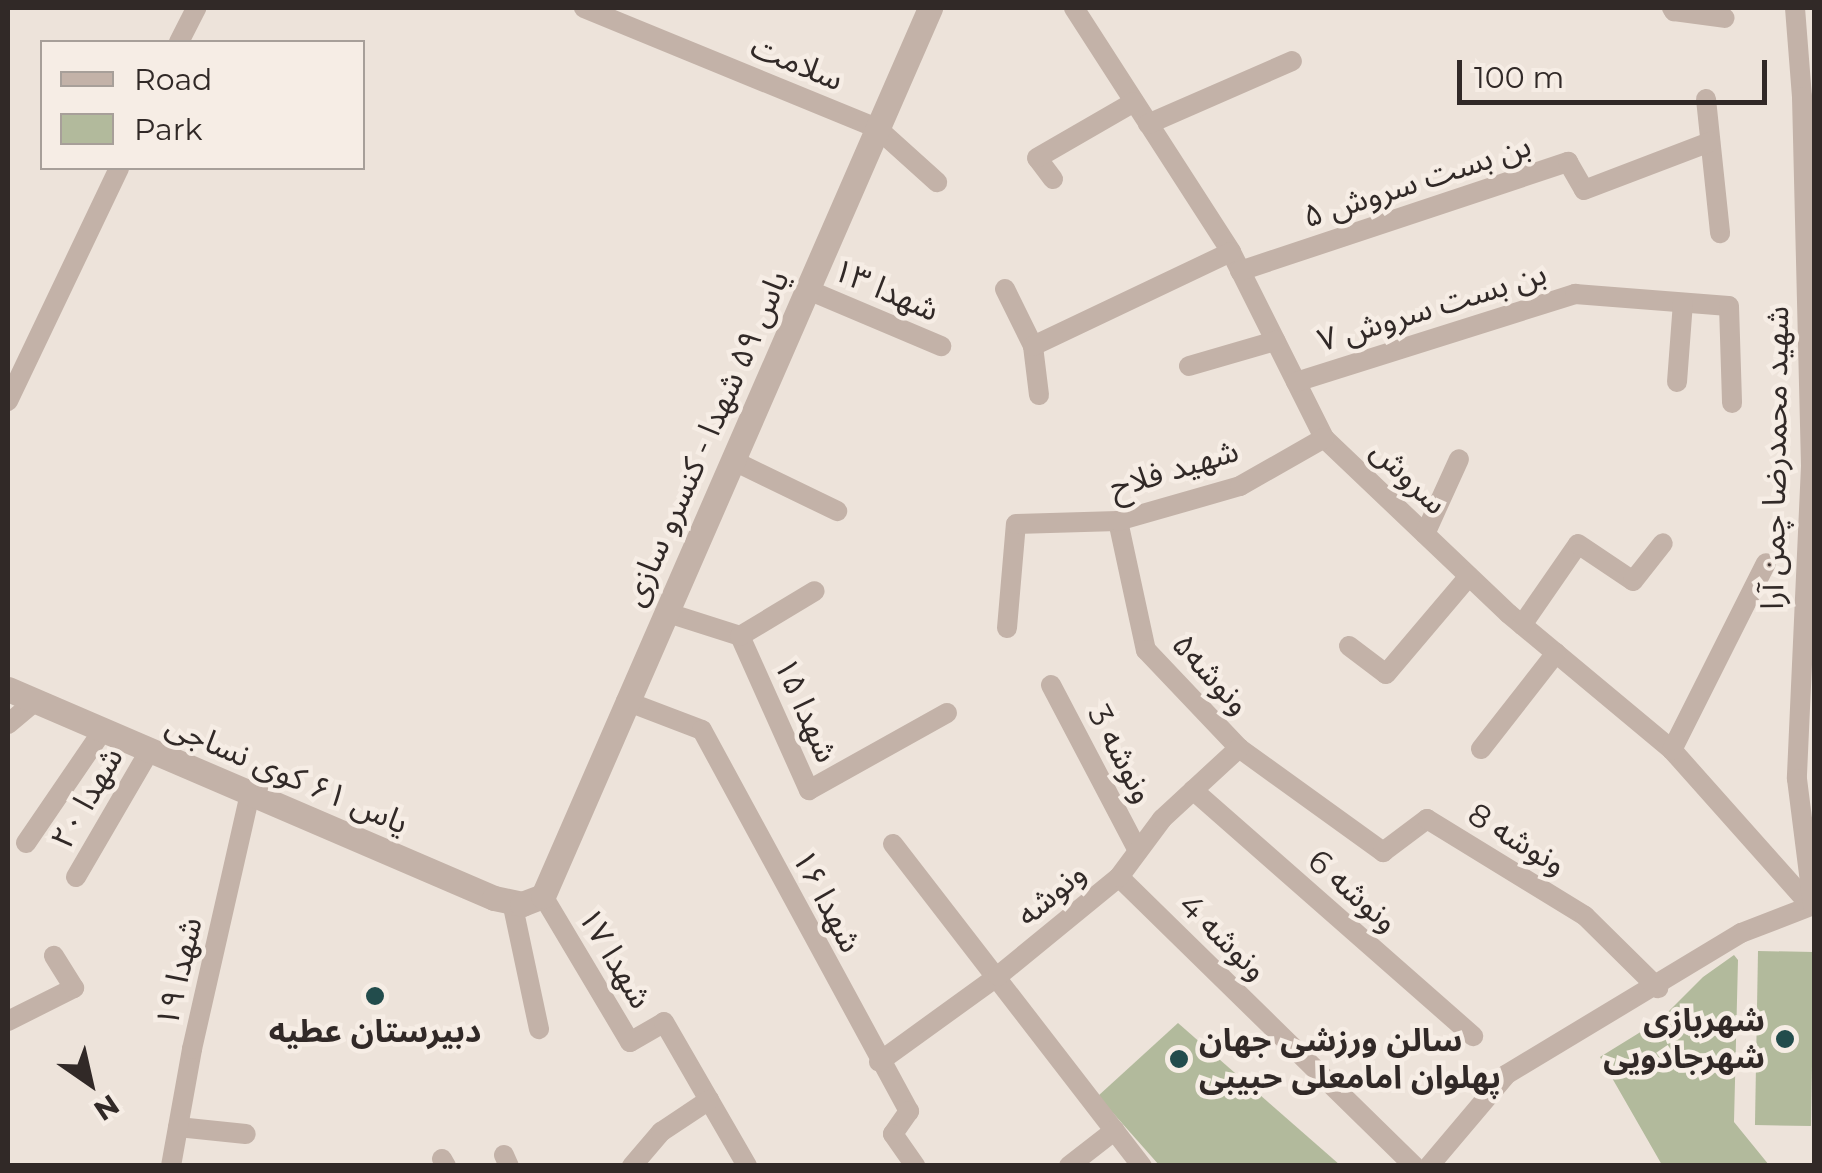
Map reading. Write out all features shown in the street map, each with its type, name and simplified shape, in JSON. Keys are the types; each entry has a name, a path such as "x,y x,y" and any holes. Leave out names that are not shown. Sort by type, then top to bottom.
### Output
{"street":[{"path":"180,40 196,8"},
{"name":"سلامت","path":"584,8 877,128 937,182"},
{"name":"یاس ۵۹ شهدا - کنسرو سازی","path":"543,896 930,8"},
{"name":"سروش","path":"1074,8 1235,262 1324,438 1522,625 1672,750 1813,906"},
{"path":"1672,8 1724,18"},
{"name":"شهید محمدرضا چمن آرا","path":"1795,8 1802,97 1811,466 1797,778 1813,906"},
{"path":"1148,124 1292,60"},
{"path":"1706,98 1720,233"},
{"path":"1053,178 1037,158 1134,102"},
{"name":"بن بست سروش ۵","path":"1235,262 1568,162 1584,190 1710,142"},
{"path":"8,401 118,170"},
{"path":"1033,346 1235,262"},
{"name":"شهدا ۱۳","path":"806,289 941,346"},
{"path":"1005,289 1033,346 1039,395"},
{"name":"بن بست سروش ۷","path":"1296,382 1576,294 1729,306 1732,403"},
{"path":"1676,382 1683,303"},
{"path":"1190,366 1275,341"},
{"name":"شهید فلاح","path":"1007,628 1016,524 1118,521 1240,486 1324,438"},
{"path":"1425,534 1459,459"},
{"path":"732,460 837,511"},
{"name":"ونوشه۵","path":"1118,521 1146,650 1239,748"},
{"path":"1522,625 1578,544 1633,581 1663,544"},
{"path":"1672,750 1766,563"},
{"path":"1349,646 1386,674 1469,576"},
{"path":"740,636 815,591"},
{"name":"شهدا ۱۵","path":"665,612 740,636 809,790 947,713"},
{"path":"1481,749 1556,652"},
{"name":"ونوشه 3","path":"1051,685 1138,851"},
{"name":"یاس ۶۱ کوی نساجی","path":"8,689 494,898 512,902"},
{"path":"8,724 35,700"},
{"name":"شهدا ۱۶","path":"626,701 702,730 879,1062 909,1110 893,1134 915,1166"},
{"path":"26,843 102,730"},
{"name":"ونوشه","path":"879,1062 998,976 1119,876 1162,818 1239,748"},
{"name":"ونوشه 8","path":"1239,748 1383,852 1427,819 1585,916 1658,988"},
{"name":"شهدا ۲۰","path":"76,877 150,750"},
{"name":"ونوشه 6","path":"1193,790 1473,1036"},
{"name":"شهدا ۱۹","path":"171,1166 250,794"},
{"path":"893,844 1142,1166"},
{"name":"ونوشه 4","path":"1119,876 1414,1166"},
{"path":"539,1029 512,902 522,904 543,896"},
{"name":"شهدا ۱۷","path":"543,896 630,1042 664,1022 709,1100"},
{"path":"1429,1166 1506,1075 1582,1026 1658,988 1740,933 1813,906"},
{"path":"8,1021 74,988 54,956"},
{"path":"632,1166 661,1132 709,1100 746,1166"},
{"path":"178,1127 246,1134"},
{"path":"1069,1166 1116,1130"}],"green space":[{"name":"شهربازی شهرجادویی","path":"1758,951 1814,952 1811,1126 1755,1125"},
{"path":"1734,955 1738,960 1734,1122 1769,1165 1662,1165 1600,1057 1660,1020 1703,977"},
{"name":"سالن ورزشی جهان پهلوان امامعلی حبیبی","path":"1178,1023 1340,1165 1159,1165 1098,1096"}],"place":[{"name":"دبیرستان عطیه","path":"375,996"},
{"name":"شهربازی شهرجادویی","path":"1785,1039"},
{"name":"سالن ورزشی جهان پهلوان امامعلی حبیبی","path":"1179,1059"}]}
